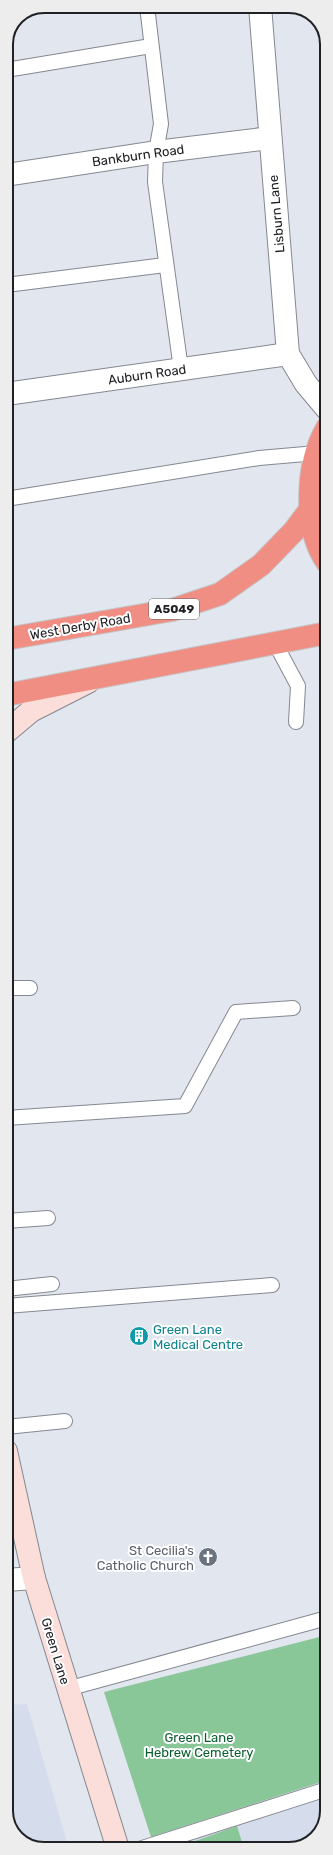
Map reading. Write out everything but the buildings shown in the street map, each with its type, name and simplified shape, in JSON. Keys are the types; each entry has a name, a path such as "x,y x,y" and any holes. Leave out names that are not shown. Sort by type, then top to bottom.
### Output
{"highway":[{"path":"320,446 311,481 309,511 314,536 320,548"},
{"name":"West Derby Road","path":"13,638 172,610 220,594 261,565 294,531 309,511"},
{"path":"13,694 320,634"}],"main road":[{"path":"13,726 31,711 98,677"},
{"name":"Green Lane","path":"13,1483 34,1578 67,1689 116,1842"}],"street":[{"name":"Lisburn Lane","path":"261,13 288,354 306,384 320,401"},
{"name":"Bankburn Road","path":"13,174 156,152 270,138"},
{"name":"Auburn Road","path":"13,393 288,354"},
{"path":"13,1580 34,1578"}],"lane":[{"path":"148,13 161,124 156,152 155,182 165,265 181,369"},
{"path":"13,69 151,46"},
{"path":"13,284 165,265"},
{"path":"13,498 259,458 317,454"},
{"path":"275,643 298,686 296,722"},
{"path":"13,988 30,988"},
{"path":"13,1118 185,1106 236,1012 293,1008"},
{"path":"13,1220 48,1218"},
{"path":"13,1288 52,1284"},
{"path":"13,1305 272,1285"},
{"path":"13,1426 65,1422"},
{"path":"67,1689 320,1620"},
{"path":"161,1842 320,1791"}],"shaded area":[{"path":"27,1704 67,1842 42,1842 32,1840 23,1834 16,1825 13,1815 13,1705"},
{"path":"320,1782 320,1815 316,1827 305,1838 293,1842 156,1842 151,1837"}],"green space":[{"name":"Green Lane Hebrew Cemetery","path":"320,1637 320,1782 151,1837 104,1692"},
{"path":"237,1826 242,1842 192,1842"}],"place":[{"name":"Green Lane Medical Centre","path":"139,1336"},
{"name":"St Cecilia's Catholic Church","path":"208,1557"}]}
